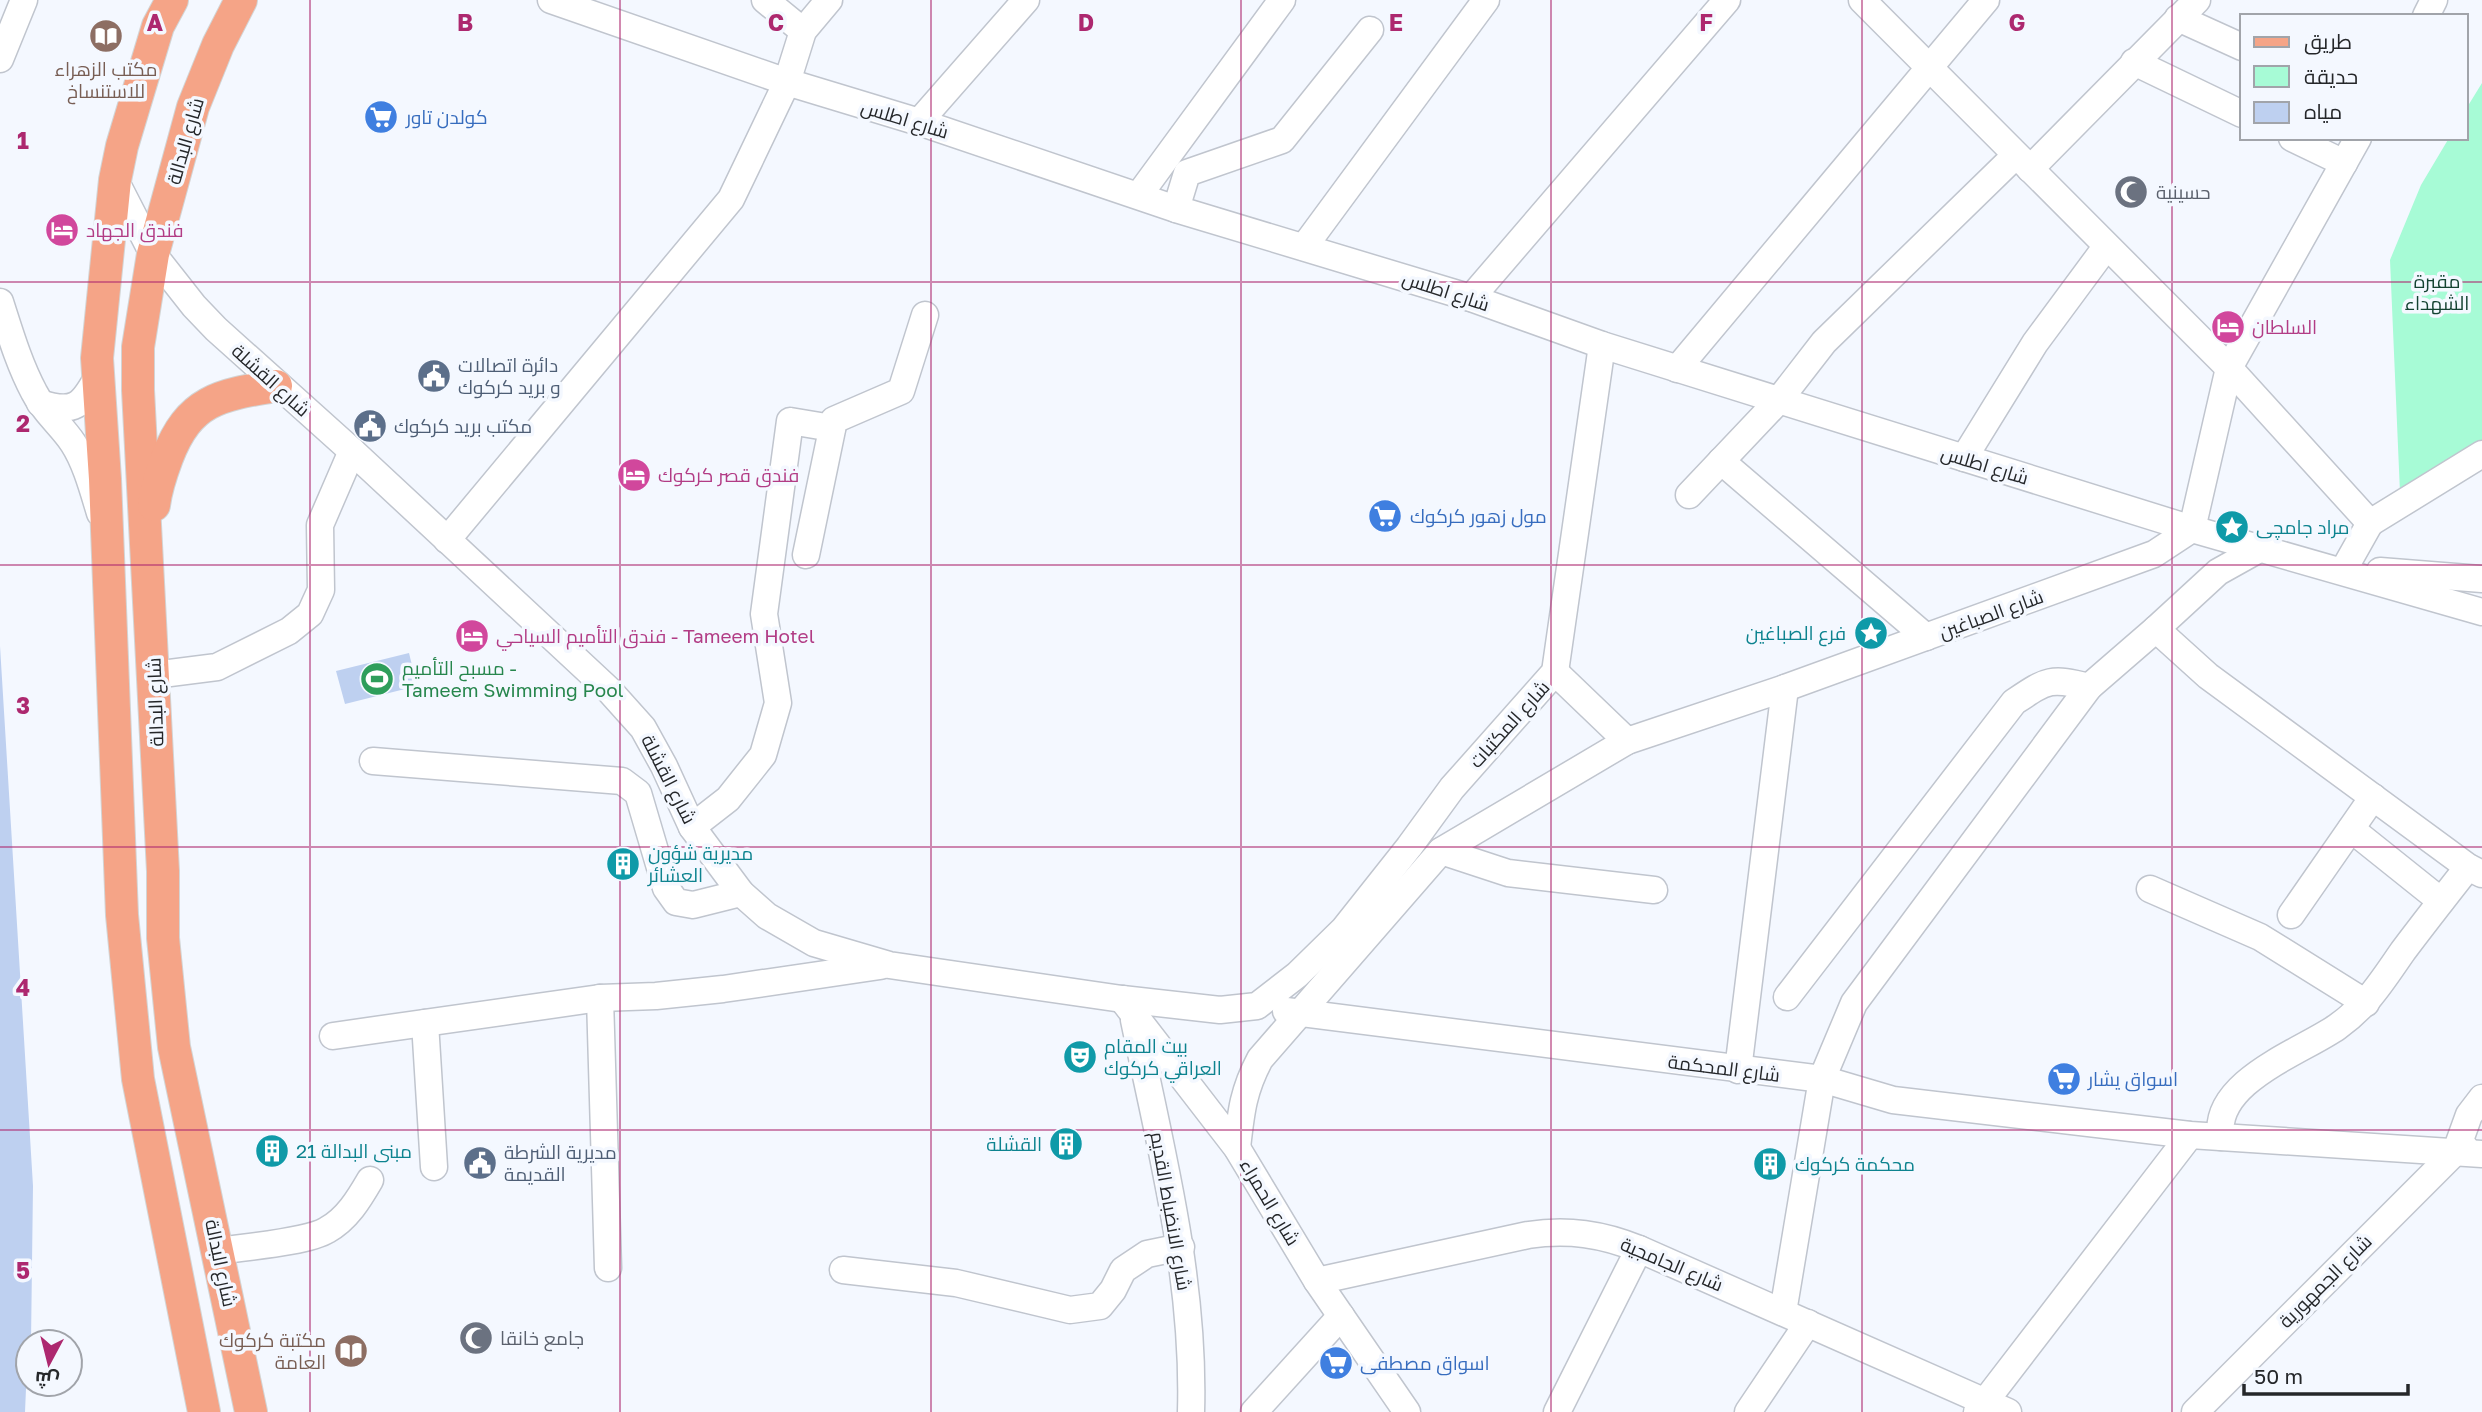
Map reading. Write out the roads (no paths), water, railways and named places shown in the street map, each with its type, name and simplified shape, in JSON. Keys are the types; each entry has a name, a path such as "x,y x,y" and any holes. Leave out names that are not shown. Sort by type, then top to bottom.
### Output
{"main road":[{"path":"172,0 158,26 122,146 115,180 97,358 106,479 122,915 138,1079 201,1406"},
{"name":"شارع البدالة","path":"241,0 192,107 153,254 142,310 138,347 138,390 168,997 174,1047 251,1412"},
{"path":"103,307 115,296 125,296 136,302 142,310"},
{"path":"148,555 160,476 174,440 185,422 200,408 220,398 276,386"}],"street":[{"name":"شارع اطلس","path":"551,0 787,82 919,122 1176,209 1471,298 1677,369 2192,529 2343,571"},
{"path":"765,0 803,31"},
{"path":"447,540 731,199 787,82 803,31 829,0"},
{"path":"919,122 1026,0"},
{"path":"1139,195 1282,0"},
{"path":"1304,247 1486,0"},
{"path":"1471,298 1727,0"},
{"path":"1862,0 2229,368 2370,523"},
{"path":"1677,369 1986,0"},
{"path":"1689,495 1779,401 1824,342 2134,62 2197,0"},
{"path":"0,59 13,13"},
{"path":"2178,18 2240,46"},
{"path":"1176,209 1187,173 1282,140 1370,30"},
{"path":"2134,62 2240,113"},
{"path":"2296,140 2344,163"},
{"path":"2192,529 2229,368 2357,140"},
{"name":"شارع القشلة","path":"115,180 153,254 194,306 276,386 352,452 608,689 643,727 692,827 741,892 767,916 814,943 889,965 1127,1005 1220,1010 1248,1008"},
{"path":"1964,458 2035,343 2106,247"},
{"path":"0,302 19,362 40,403 77,451 106,531"},
{"path":"806,555 834,420 901,391 925,315"},
{"name":"شارع المكتبات","path":"1248,1008 1297,975 1344,929 1452,788 1555,672 1602,345"},
{"path":"40,403 62,408 76,406 85,399 98,376"},
{"path":"692,827 727,799 763,755 778,703 764,614 790,421 832,428"},
{"path":"154,674 218,667 289,631 310,614 321,590 320,525 352,452"},
{"path":"2343,571 2370,523 2482,454"},
{"path":"1721,461 1926,637"},
{"name":"شارع الصباغين","path":"1785,688 2154,554 2192,529"},
{"path":"1783,1312 1822,1079 1854,1003 2089,687 2218,572 2261,548"},
{"path":"2343,571 2389,571 2482,579"},
{"path":"2343,571 2482,612"},
{"path":"2156,629 2208,677 2475,871 2441,901 2366,1003 2336,1028 2274,1063 2239,1090 2221,1114 2221,1137"},
{"path":"1555,672 1627,741"},
{"path":"1787,997 2014,702 2039,685 2061,680 2089,687"},
{"path":"1237,1148 1242,1105 1248,1083 1260,1059 1441,851 1627,741 1785,688 1738,1070"},
{"path":"373,761 622,781 638,793 666,888 676,902 693,905 741,892"},
{"path":"2291,915 2373,797"},
{"path":"2351,829 2441,901"},
{"path":"1441,851 1508,873 1654,890"},
{"path":"2150,888 2260,937 2366,1003"},
{"path":"333,1037 600,998 723,989 889,965"},
{"path":"600,998 608,1268"},
{"name":"شارع الحمراء","path":"1127,1005 1237,1148 1317,1281 1407,1412"},
{"name":"شارع الانضباط القديم","path":"1127,1005 1181,1247 1193,1361 1191,1412"},
{"name":"شارع المحكمة","path":"1248,1008 1822,1079 1893,1100 2190,1135 2482,1154"},
{"path":"425,1023 434,1167"},
{"name":"شارع الجمهورية","path":"2456,1151 2469,1115 2482,1098"},
{"path":"1990,1409 2190,1135"},
{"name":"شارع الجمهورية","path":"2195,1412 2456,1151 2482,1139"},
{"path":"219,1251 293,1240 326,1231 353,1208 370,1180"},
{"name":"شارع الجامجية","path":"1317,1281 1551,1232 1596,1235 1639,1249 1808,1323 1990,1409"},
{"path":"843,1270 956,1283 1070,1310 1100,1306 1123,1270 1147,1254 1181,1247"},
{"path":"1557,1412 1639,1249"},
{"path":"1254,1412 1341,1316"},
{"path":"1748,1412 1808,1323"}],"water":[{"path":"0,646 33,1186 31,1328 14,1328 14,1398 26,1398 25,1412 0,1412"},
{"name":"مسبح التأميم - Tameem Swimming Pool","path":"409,653 417,686 345,704 336,671"}],"place":[{"name":"مكتب الزهراء للاستنساخ","path":"106,36"},
{"name":"کولدن تاور","path":"381,117"},
{"name":"حسينية","path":"2131,192"},
{"name":"فندق الجهاد","path":"62,230"},
{"name":"السلطان","path":"2228,327"},
{"name":"دائرة اتصالات و بريد كركوك","path":"434,376"},
{"name":"مكتب بريد كركوك","path":"370,426"},
{"name":"فندق قصر كركوك","path":"634,475"},
{"name":"مول زهور كركوك","path":"1385,516"},
{"name":"مراد جامچی","path":"2232,527"},
{"name":"فرع الصباغين","path":"1871,633"},
{"name":"فندق التأميم السياحي - Tameem Hotel","path":"472,636"},
{"name":"مسبح التأميم - Tameem Swimming Pool","path":"377,679"},
{"name":"مديرية شؤون العشائر","path":"623,864"},
{"name":"بيت المقام العراقي كركوك","path":"1080,1057"},
{"name":"اسواق يشار","path":"2064,1079"},
{"name":"القشلة","path":"1066,1144"},
{"name":"مبنى البدالة 21","path":"272,1151"},
{"name":"مديرية الشرطة القديمة","path":"480,1163"},
{"name":"محكمة كركوك","path":"1770,1164"},
{"name":"جامع خانقا","path":"476,1338"},
{"name":"مكتبة كركوك العامة","path":"351,1351"},
{"name":"اسواق مصطفى","path":"1336,1363"}],"park label":[{"name":"مقبرة الشهداء","path":"2437,292"}]}
